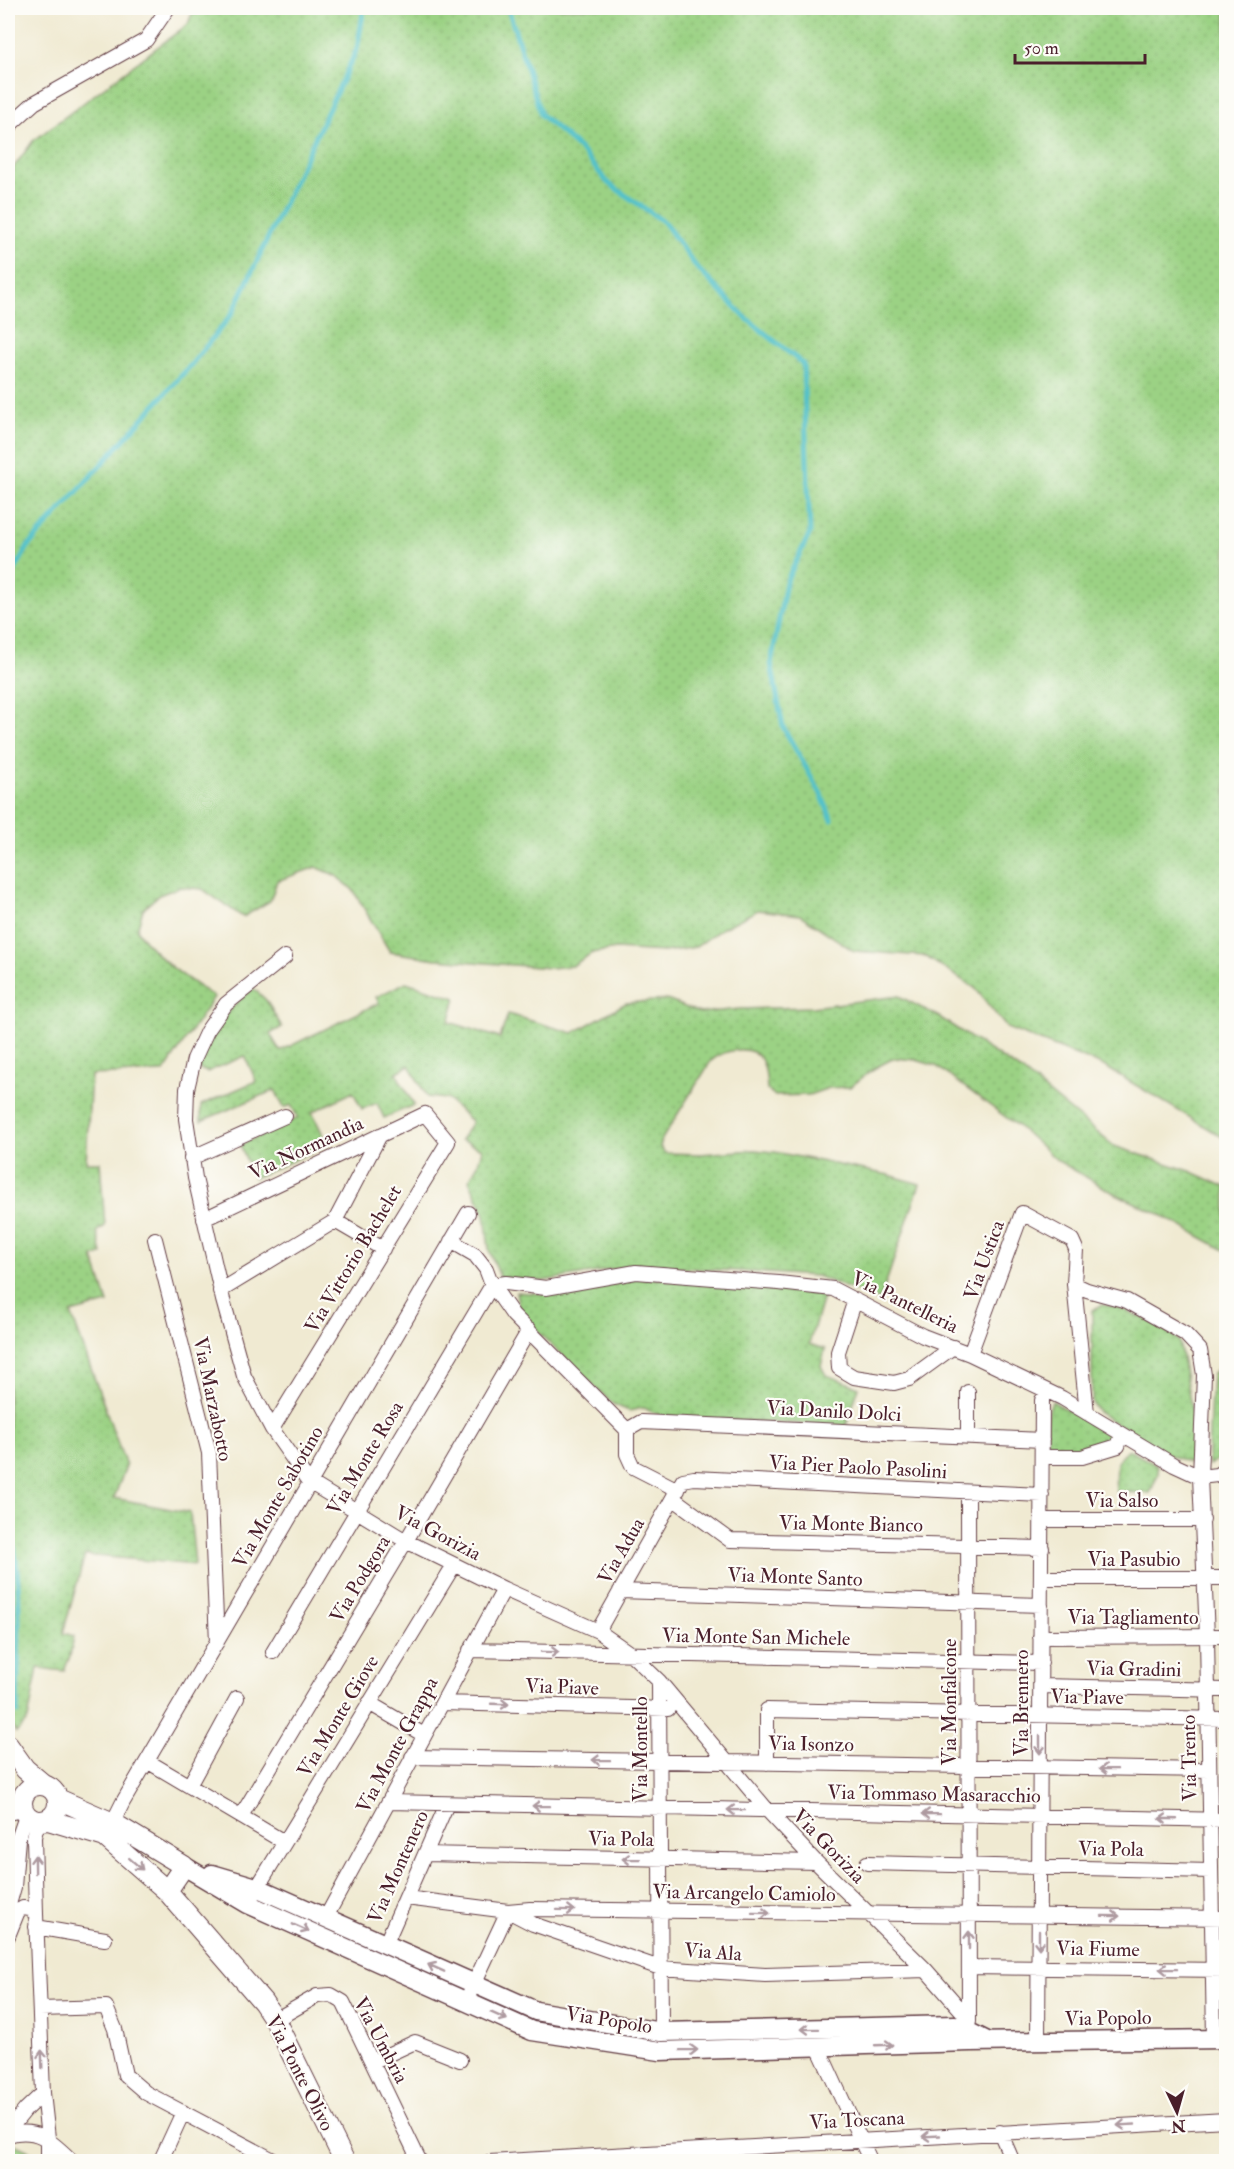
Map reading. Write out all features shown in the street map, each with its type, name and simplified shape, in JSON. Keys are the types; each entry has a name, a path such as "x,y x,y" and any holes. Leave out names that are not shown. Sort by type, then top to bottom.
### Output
{"main road":[{"path":"8,1745 25,1769 51,1792 109,1830 184,1866 167,1891"},
{"path":"8,1762 25,1813"},
{"path":"25,1813 33,1786 51,1792"},
{"path":"25,1813 57,1811 51,1792"},
{"path":"25,1813 109,1830"},
{"name":"Via Ponte Olivo","path":"109,1830 204,1932 263,2002 275,2020 345,2162"}],"street":[{"path":"8,130 12,123 34,103 146,40 168,8"},
{"name":"Via Gorizia","path":"285,957 226,1004 207,1030 194,1059 187,1089 186,1119 191,1158 220,1291 244,1376 272,1429 309,1482 406,1541 504,1589 598,1631 632,1654 659,1682 768,1811 868,1915 926,1970 969,2031"},
{"name":"Via Normandia","path":"204,1219 425,1114"},
{"name":"Via Vittorio Bachelet","path":"272,1429 448,1142 425,1114"},
{"path":"191,1158 285,1116"},
{"path":"220,1291 335,1221 380,1135"},
{"name":"Via Monte Sabotino","path":"109,1830 123,1802 309,1482 468,1213"},
{"name":"Via Ustica","path":"970,1354 1022,1213 1072,1240 1076,1249 1074,1284"},
{"path":"335,1221 383,1249"},
{"name":"Via Marzabotto","path":"155,1239 209,1453 217,1642"},
{"path":"451,1241 475,1256 486,1269 492,1285 513,1315 627,1430"},
{"name":"Via Pantelleria","path":"492,1285 506,1283 546,1288 636,1272 779,1282 833,1289 923,1336 970,1354 1062,1398 1174,1465 1200,1477"},
{"path":"1074,1284 1087,1413"},
{"name":"Via Trento","path":"1074,1284 1127,1301 1185,1334 1200,1350 1204,1375 1200,1477 1207,1636 1211,1918 1220,1970 1220,2039"},
{"name":"Via Monte Rosa","path":"273,1652 492,1285"},
{"path":"855,1300 837,1352 839,1368 854,1377 894,1383 909,1379 952,1347"},
{"name":"Via Podgora","path":"241,1816 529,1330"},
{"path":"968,1392 968,1437"},
{"name":"Via Brennero","path":"1038,2042 1042,1401"},
{"name":"Via Danilo Dolci","path":"627,1430 641,1422 1042,1440"},
{"name":"Via Monte Bianco","path":"627,1430 627,1454 633,1467 676,1495 730,1540 1042,1548"},
{"path":"1042,1457 1082,1457 1118,1446 1122,1435"},
{"path":"1200,1477 1216,1475 1227,1469"},
{"name":"Via Pier Paolo Pasolini","path":"676,1495 683,1480 694,1478 1042,1495"},
{"name":"Via Monfalcone","path":"968,1493 969,2031"},
{"name":"Via Adua","path":"598,1631 676,1495"},
{"name":"Via Salso","path":"1042,1520 1203,1520"},
{"name":"Via Monte Giove","path":"252,1896 454,1565"},
{"name":"Via Pasubio","path":"1041,1578 1227,1578"},
{"name":"Via Monte Grappa","path":"325,1919 504,1589"},
{"name":"Via Monte Santo","path":"620,1591 1041,1605"},
{"name":"Via Tagliamento","path":"1040,1637 1227,1636"},
{"name":"Via Monte San Michele","path":"470,1650 1041,1663"},
{"name":"Via Montello","path":"659,1682 661,2032"},
{"name":"Via Gradini","path":"1041,1686 1227,1690"},
{"path":"189,1786 237,1698"},
{"path":"369,1702 424,1735"},
{"name":"Via Piave","path":"442,1703 681,1709"},
{"name":"Via Piave","path":"767,1762 767,1710 1227,1719"},
{"name":"Via Isonzo","path":"412,1757 1209,1770"},
{"path":"147,1761 284,1842"},
{"name":"Via Tommaso Masaracchio","path":"389,1802 1227,1820"},
{"name":"Via Montenero","path":"385,1945 447,1804"},
{"path":"8,1908 18,1839 25,1813"},
{"path":"25,1813 34,1837 43,2093 48,2162"},
{"name":"Via Pola","path":"425,1854 816,1862"},
{"name":"Via Pola","path":"867,1863 1211,1871"},
{"path":"184,1866 252,1896"},
{"name":"Via Popolo","path":"252,1896 325,1919 536,2011 661,2032 955,2025 990,2042 1220,2039"},
{"name":"Via Popolo","path":"252,1896 532,2031 660,2051 818,2047 969,2031"},
{"name":"Via Arcangelo Camiolo","path":"406,1898 508,1911 530,1909 1227,1918"},
{"path":"8,1936 18,1911 23,1908 30,1909 36,1921 105,1939"},
{"path":"466,2001 508,1911"},
{"name":"Via Ala","path":"508,1911 533,1924 660,1968 765,1976 926,1970"},
{"name":"Via Fiume","path":"969,1967 1220,1970"},
{"name":"Via Umbria","path":"275,2020 317,1996 330,1995 344,2002 420,2162"},
{"path":"40,2009 106,2007 115,2029 125,2075 146,2094 277,2162"},
{"path":"372,2062 416,2042 460,2060"},
{"path":"818,2047 871,2162"},
{"path":"8,2133 26,2109 43,2093"},
{"path":"160,2162 183,2112"},
{"path":"1225,2120 1227,2134"},
{"name":"Via Toscana","path":"489,2162 1225,2120"},
{"path":"8,2133 29,2132 48,2138 73,2162"},
{"path":"1000,2132 1013,2162"}],"green space":[{"path":"194,8 1226,8 1226,1139 1102,1065 1007,1028 975,988 925,956 854,951 800,915 758,910 721,929 696,947 664,952 616,949 592,953 572,966 550,968 436,959 390,952 353,890 337,876 316,867 277,881 270,901 243,917 202,889 180,887 159,895 143,909 137,930 163,959 214,997 164,1072 91,1075 86,1162 100,1162 105,1226 97,1231 102,1254 93,1257 108,1303 71,1313 126,1466 114,1498 190,1513 195,1565 85,1555 63,1633 74,1636 70,1656 64,1671 38,1668 28,1720 16,1733 8,1720 8,175 33,141 188,24"},
{"path":"406,982 456,998 449,1022 500,1038 508,1014 573,1033 626,1003 667,1000 700,1013 740,1009 812,1007 899,996 939,1017 1023,1072 1114,1146 1190,1171 1226,1187 1226,1251 1161,1215 1112,1192 1058,1161 1019,1127 936,1066 916,1060 894,1058 875,1068 850,1087 829,1088 809,1095 775,1096 767,1089 762,1060 753,1052 737,1050 723,1053 711,1061 662,1139 660,1147 665,1153 700,1154 754,1150 775,1152 889,1175 920,1184 880,1300 816,1276 638,1265 543,1281 500,1277 489,1250 485,1215 469,1180 478,1164 482,1149 461,1140 472,1122 447,1099 427,1097 409,1065 396,1073 414,1105 384,1118 377,1103 362,1109 353,1092 312,1112 328,1145 254,1178 240,1145 298,1118 291,1105 284,1108 275,1090 201,1121 201,1105 256,1081 245,1056 207,1072 197,1068 212,1030 253,988 266,1000 282,1027 270,1034 280,1051 379,1003 376,997"},
{"path":"639,1277 816,1293 823,1297 809,1344 825,1349 821,1366 826,1375 859,1387 846,1426 664,1417 643,1408 629,1411 613,1404 520,1315 516,1292 545,1294"},
{"path":"1102,1305 1117,1307 1148,1320 1168,1331 1179,1341 1194,1423 1194,1465 1160,1451 1098,1412 1092,1403 1092,1310"},
{"path":"1226,1358 1226,1453 1209,1465 1212,1375"},
{"path":"1052,1401 1107,1433 1110,1439 1082,1450 1051,1451 1047,1426"},
{"path":"1129,1450 1158,1466 1158,1474 1150,1493 1116,1492 1115,1474 1118,1462 1120,1457"},
{"path":"8,2144 14,2144 42,2157 40,2161 8,2162"}],"waterway":[{"path":"8,582 29,545 190,366 232,314 357,49 364,8"},
{"path":"508,8 541,115 580,149 608,183 664,222 697,268 745,317 803,364 810,533 786,582 771,663 783,727 821,794 832,820"},
{"path":"8,1523 17,1566 19,1641 17,1712"}]}
